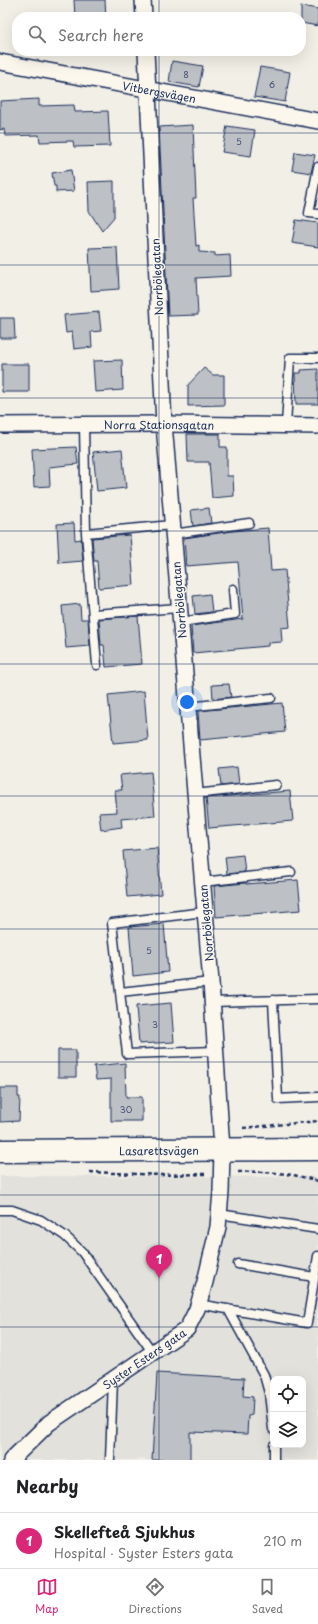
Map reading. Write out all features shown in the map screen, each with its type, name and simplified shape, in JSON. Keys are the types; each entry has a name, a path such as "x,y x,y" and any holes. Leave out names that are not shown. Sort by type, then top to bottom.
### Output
{"main road":[{"name":"Lasarettsvägen","path":"0,1151 222,1148 318,1149"}],"street":[{"path":"143,0 144,12"},
{"name":"Norrbölegatan","path":"146,56 164,424 211,982 222,1148"},
{"name":"Vitbergsvägen","path":"0,62 318,121"},
{"name":"Norra Stationsgatan","path":"0,425 164,424 318,426"},
{"name":"Syster Esters gata","path":"12,1460 49,1423 187,1329 198,1304 218,1227 222,1173 222,1148"}],"lane":[{"path":"318,167 317,179 309,213 318,214"},
{"path":"286,426 290,358 318,358"},
{"path":"84,425 86,533 97,665"},
{"path":"86,533 172,529 249,523"},
{"path":"93,614 235,614 233,589"},
{"path":"188,707 271,698"},
{"path":"195,794 276,785"},
{"path":"202,882 291,872"},
{"path":"205,912 112,923 127,1054 216,1051"},
{"path":"120,992 211,982"},
{"path":"212,1002 318,999"},
{"path":"273,1000 278,1099 318,1097"},
{"path":"0,1210 12,1210 41,1220 65,1236 82,1252 153,1353"},
{"path":"219,1214 318,1229"},
{"path":"198,1304 307,1323 318,1256"},
{"path":"238,1264 314,1277"},
{"path":"228,1309 264,1375 270,1393 272,1412"},
{"path":"110,1460 113,1380"},
{"path":"274,1448 274,1460"}],"path":[{"path":"85,1172 161,1175 267,1171 301,1176 318,1181"}],"shaded area":[{"path":"0,1176 318,1177 318,1460 0,1460"}],"building":[{"path":"74,0 105,0 106,12 75,12"},
{"path":"301,6 318,9 318,26 306,24 306,12 301,12"},
{"path":"172,61 203,66 199,87 169,82"},
{"path":"260,67 290,72 285,102 254,97"},
{"path":"39,99 39,106 74,105 75,112 108,111 110,146 74,147 73,141 40,142 39,135 5,136 4,129 0,130 0,101"},
{"path":"193,125 196,198 193,198 196,246 199,245 199,252 215,253 215,256 230,255 231,276 196,278 198,315 168,316 159,127"},
{"path":"227,126 255,130 251,156 222,152"},
{"path":"295,152 315,155 311,173 292,170"},
{"path":"71,170 74,191 56,192 56,186 54,186 52,173"},
{"path":"114,181 114,217 102,231 89,211 88,182"},
{"path":"296,220 318,223 318,247 292,243"},
{"path":"117,247 119,289 91,291 89,248"},
{"path":"99,312 101,331 91,332 92,347 74,349 72,332 66,333 64,315"},
{"path":"0,318 14,318 15,338 0,338"},
{"path":"122,360 123,390 95,392 93,361"},
{"path":"2,364 29,364 29,392 2,392"},
{"path":"204,368 213,375 224,375 224,405 188,406 188,385"},
{"path":"318,369 318,404 296,404 295,373 301,373 301,370"},
{"path":"187,434 220,434 220,447 227,447 227,476 233,476 234,496 212,498 209,462 188,462"},
{"path":"76,447 78,464 49,467 50,486 34,487 32,449"},
{"path":"122,449 126,488 97,491 93,452"},
{"path":"209,508 211,523 193,526 191,510"},
{"path":"74,523 75,540 81,539 83,561 59,563 57,524"},
{"path":"268,528 271,571 285,570 290,627 281,628 282,642 268,643 268,646 193,653 191,626 243,619 238,562 186,566 184,538"},
{"path":"130,535 134,585 99,588 97,561 94,561 92,538"},
{"path":"210,594 212,612 195,614 193,596"},
{"path":"80,604 81,619 88,619 90,646 66,648 62,606"},
{"path":"138,616 142,664 106,667 104,645 101,645 99,619"},
{"path":"229,684 231,697 213,699 212,685"},
{"path":"144,691 148,740 113,743 108,695"},
{"path":"282,703 285,732 200,740 198,711"},
{"path":"237,767 239,784 221,786 219,769"},
{"path":"151,772 155,816 121,819 122,827 101,830 99,813 117,812 115,790 122,790 120,775"},
{"path":"290,791 293,821 209,828 206,798"},
{"path":"157,848 161,894 127,897 123,851"},
{"path":"243,855 245,872 227,874 225,857"},
{"path":"298,880 301,910 216,917 214,886"},
{"path":"164,924 168,972 133,976 129,927"},
{"path":"171,1003 174,1042 139,1044 136,1006"},
{"path":"58,1050 76,1050 76,1077 58,1077"},
{"path":"125,1063 126,1097 142,1097 142,1121 111,1121 111,1079 96,1080 94,1066"},
{"path":"0,1088 18,1088 18,1097 20,1097 19,1121 0,1122"},
{"path":"157,1373 244,1378 243,1396 253,1397 252,1415 248,1416 247,1434 190,1432 190,1460 152,1460"}],"place":[{"name":"Skellefteå Sjukhus","path":"159,1278"}]}
